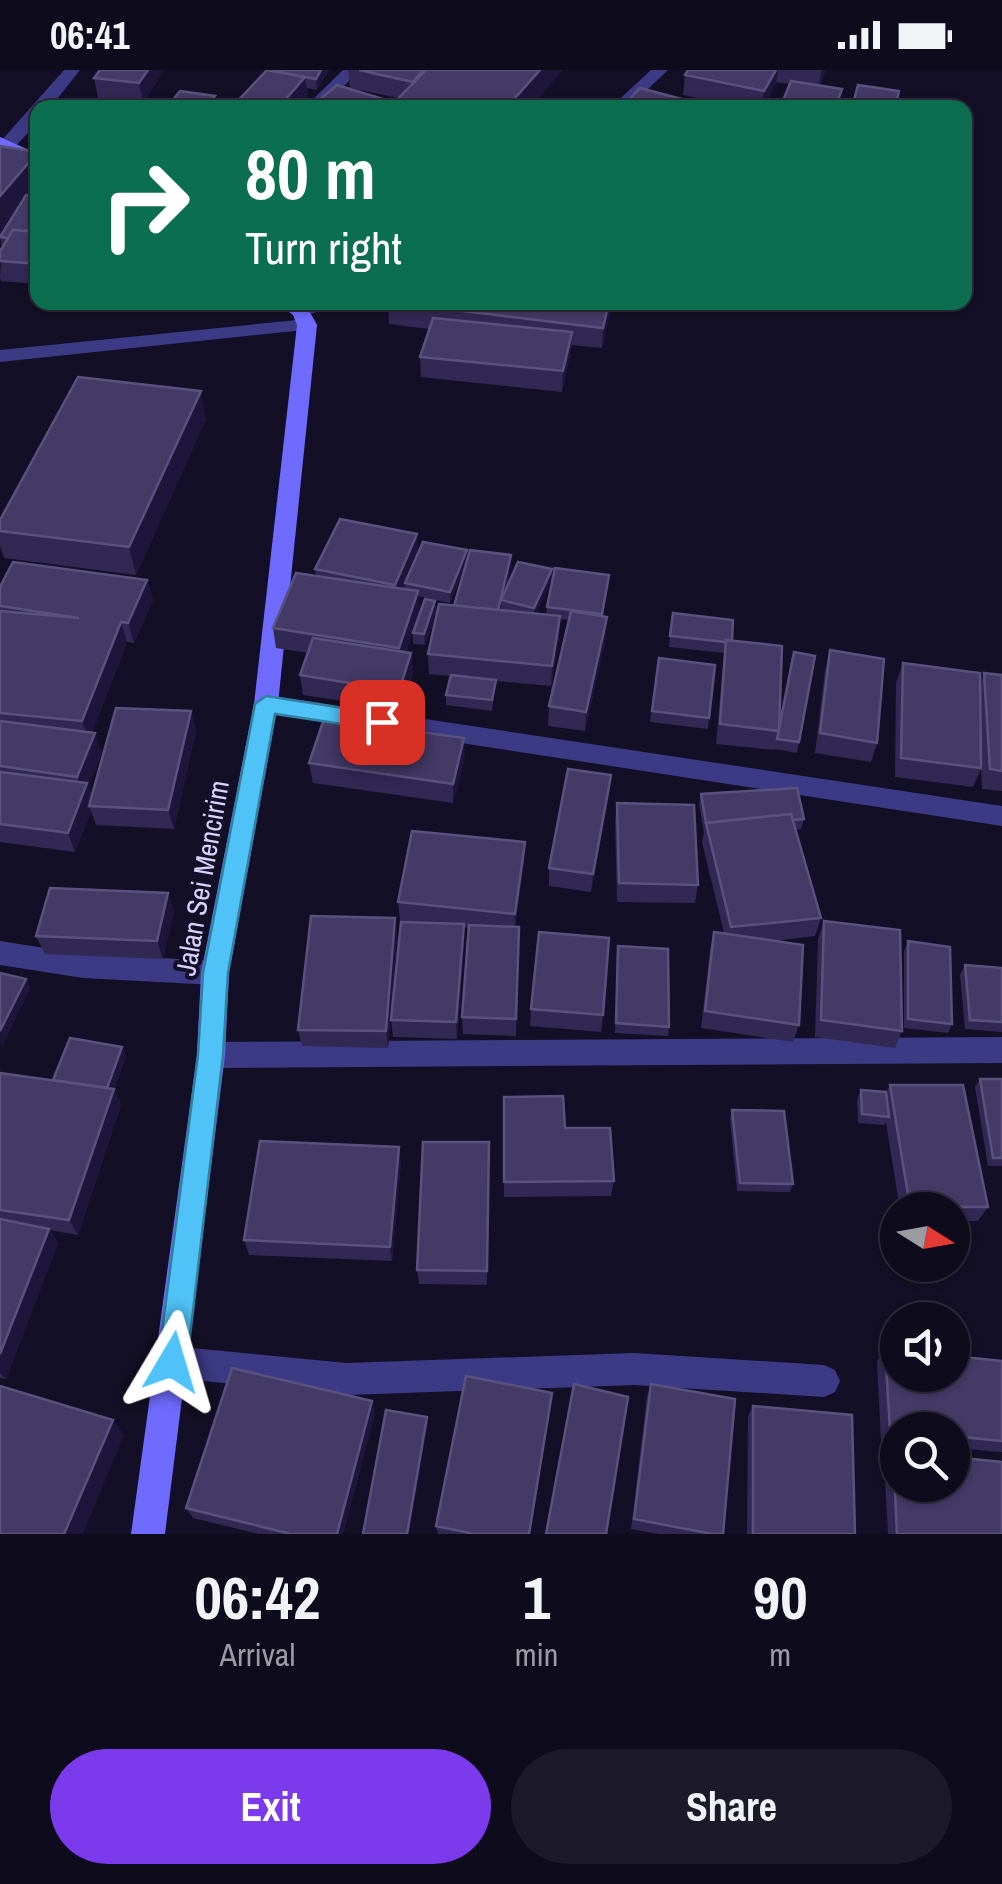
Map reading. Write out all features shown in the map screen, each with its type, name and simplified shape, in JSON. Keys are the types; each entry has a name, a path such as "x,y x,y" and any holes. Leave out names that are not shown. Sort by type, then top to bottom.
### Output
{"street":[{"path":"47,100 72,70"},
{"path":"320,100 352,70"},
{"path":"634,100 660,70"},
{"path":"30,119 4,144 30,158"},
{"path":"0,356 298,313"},
{"name":"Jalan Sei Mencirim","path":"148,1534 210,1055 215,973 266,704 298,313"},
{"path":"266,704 1002,816"},
{"path":"0,953 82,966 215,973"},
{"path":"210,1055 1002,1050"},
{"path":"172,1362 346,1379 634,1369 824,1380"}],"building":[{"path":"100,70 148,70 139,83 94,78"},
{"path":"267,70 305,77 285,100 239,100"},
{"path":"268,70 321,70 316,79"},
{"path":"359,70 423,70 413,82"},
{"path":"426,70 540,70 513,100 397,100"},
{"path":"688,70 776,70 764,91 685,75"},
{"path":"791,81 842,89 838,100 783,100"},
{"path":"337,85 386,100 319,100"},
{"path":"858,85 899,91 897,100 854,100"},
{"path":"640,88 685,100 629,100"},
{"path":"180,91 215,96 212,100 173,100"},
{"path":"0,146 30,151 30,161 0,196"},
{"path":"26,195 30,196 30,231 13,230 8,238 0,237"},
{"path":"13,230 30,231 30,263 0,261 0,251"},
{"path":"454,310 607,310 603,328"},
{"path":"433,318 572,332 563,371 420,357"},
{"path":"78,377 201,391 129,547 0,531 0,520"},
{"path":"340,519 417,534 395,585 315,569"},
{"path":"423,542 467,550 450,592 405,583"},
{"path":"470,550 511,555 498,610 454,606"},
{"path":"13,562 147,580 128,623 121,622 82,721 0,713 0,611 79,618 0,606 0,587"},
{"path":"518,562 552,569 534,608 501,600"},
{"path":"555,568 609,575 602,614 547,607"},
{"path":"296,573 418,591 399,648 273,628"},
{"path":"425,599 435,601 424,634 413,633"},
{"path":"439,604 560,616 552,666 428,654"},
{"path":"571,611 607,617 586,712 549,706"},
{"path":"673,613 733,620 732,641 670,636"},
{"path":"313,638 411,653 399,691 300,675"},
{"path":"726,640 782,646 779,731 720,724"},
{"path":"830,650 884,659 877,743 820,733"},
{"path":"794,652 815,656 799,742 777,739"},
{"path":"659,658 715,665 709,718 652,711"},
{"path":"903,663 980,673 981,768 901,758"},
{"path":"984,673 1002,675 1002,771 990,769"},
{"path":"451,675 496,680 492,700 446,695"},
{"path":"116,708 191,711 168,810 89,806"},
{"path":"324,719 464,738 453,784 309,763"},
{"path":"0,721 95,733 77,777 0,766"},
{"path":"568,769 611,775 593,874 549,868"},
{"path":"0,772 87,783 68,833 0,824"},
{"path":"797,788 804,819 792,820 791,814 706,823 701,794"},
{"path":"617,803 694,805 698,885 619,883"},
{"path":"791,814 821,918 731,927 706,823"},
{"path":"412,831 525,842 515,914 398,902"},
{"path":"50,888 168,893 157,941 36,936"},
{"path":"311,916 395,918 386,1031 298,1030"},
{"path":"824,921 900,930 902,1031 821,1020"},
{"path":"401,922 464,924 456,1022 391,1020"},
{"path":"469,925 519,927 516,1019 462,1017"},
{"path":"539,932 609,938 603,1015 531,1009"},
{"path":"714,932 803,945 799,1025 705,1011"},
{"path":"908,941 950,947 952,1024 908,1019"},
{"path":"618,946 668,949 669,1027 616,1023"},
{"path":"965,965 1002,968 1002,1022 970,1020"},
{"path":"0,973 26,979 0,1031"},
{"path":"70,1038 122,1047 107,1088 53,1080"},
{"path":"0,1073 114,1089 69,1220 0,1210"},
{"path":"980,1079 1002,1079 1002,1158 993,1158"},
{"path":"890,1085 963,1085 988,1207 970,1207 970,1192 908,1192"},
{"path":"861,1090 886,1092 889,1117 862,1114"},
{"path":"563,1096 565,1128 610,1128 614,1181 504,1182 504,1097"},
{"path":"732,1110 784,1111 793,1184 740,1183"},
{"path":"260,1141 399,1147 390,1247 244,1240"},
{"path":"423,1142 489,1142 487,1271 417,1270"},
{"path":"0,1219 49,1229 0,1354"},
{"path":"970,1358 1002,1361 1002,1441 970,1438 970,1412 889,1412 888,1392 970,1392"},
{"path":"232,1368 372,1401 337,1534 291,1534 186,1508"},
{"path":"466,1376 552,1393 529,1534 474,1534 436,1526"},
{"path":"574,1384 628,1397 606,1534 546,1534"},
{"path":"651,1384 735,1399 723,1534 634,1519"},
{"path":"0,1386 113,1420 64,1534 0,1534"},
{"path":"753,1406 852,1415 855,1534 753,1534"},
{"path":"386,1410 427,1417 407,1534 363,1534"},
{"path":"970,1459 1002,1462 1002,1534 897,1534 895,1502 970,1502"}],"route":[{"path":"172,1362 210,1055 215,973 266,704 382,722"}]}
